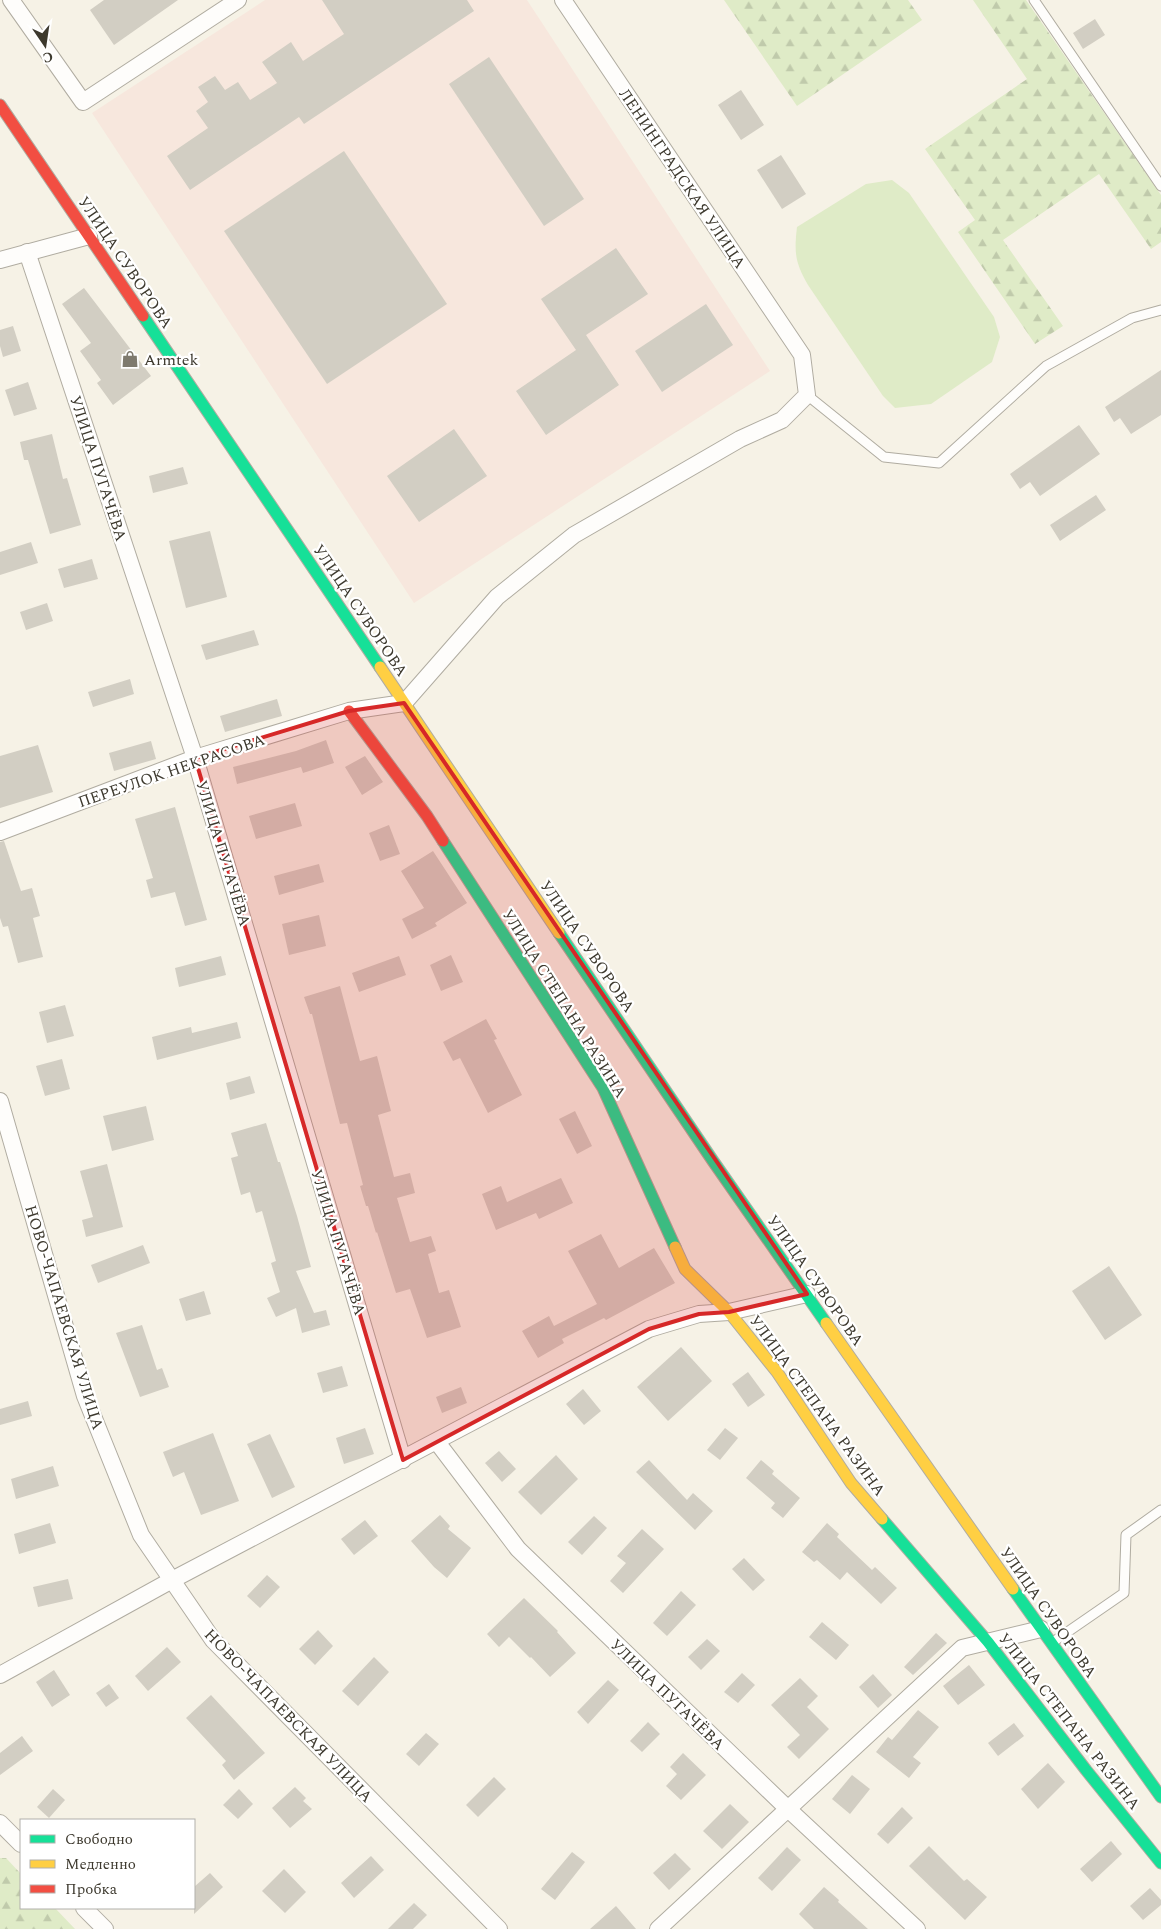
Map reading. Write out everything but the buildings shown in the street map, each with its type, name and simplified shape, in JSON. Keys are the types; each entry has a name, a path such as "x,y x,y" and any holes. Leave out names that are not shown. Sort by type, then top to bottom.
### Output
{"main road":[{"name":"УЛИЦА СУВОРОВА","path":"0,105 713,1162 1161,1797"},
{"name":"УЛИЦА СТЕПАНА РАЗИНА","path":"349,711 427,816 603,1088 685,1269 729,1312 778,1372 851,1483 988,1642 1086,1770 1161,1863"}],"street":[{"path":"11,0 83,102 238,0"},
{"name":"ЛЕНИНГРАДСКАЯ УЛИЦА","path":"563,0 802,355 807,395"},
{"path":"0,260 89,236"},
{"name":"УЛИЦА ПУГАЧЁВА","path":"27,252 195,758 404,1460"},
{"path":"404,703 497,597 574,535 740,439 782,420 807,395"},
{"name":"ПЕРЕУЛОК НЕКРАСОВА","path":"0,832 195,758 349,711 404,703"},
{"name":"НОВО-ЧАПАЕВСКАЯ УЛИЦА","path":"0,1101 85,1396 141,1536 213,1640 499,1929"},
{"path":"0,1675 172,1580 404,1460 649,1329 699,1314 729,1312 807,1294"},
{"name":"УЛИЦА ПУГАЧЁВА","path":"438,1442 518,1549 788,1809 917,1929"},
{"path":"658,1929 962,1648 1041,1629"},
{"path":"0,1823 12,1840"},
{"path":"85,1909 104,1929"}],"lane":[{"path":"1034,0 1161,186"},
{"path":"807,395 884,456 939,463 1046,366 1132,318 1161,310"},
{"path":"1051,1643 1124,1593 1126,1535 1161,1510"}],"highlighted area":[{"path":"404,703 807,1294 729,1312 699,1314 649,1329 403,1460 195,758 349,711"}],"shaded area":[{"path":"265,0 527,0 770,371 414,603 92,113"}],"green space":[{"path":"724,0 908,0 922,20 797,106"},
{"path":"973,0 1026,0 1161,195 1161,242 1151,249 1099,174 1003,240 1063,326 1035,344 958,232 975,220 925,149 1027,79"},
{"path":"892,180 909,193 994,317 1000,337 992,362 931,404 895,408 883,396 808,285 796,257 797,227 866,184"},
{"path":"0,1858 6,1858 20,1873 20,1909 56,1909 75,1929 0,1929"}],"traffic: fast":[{"path":"143,316 380,667"},
{"path":"443,841 603,1088 675,1247"},
{"path":"559,933 713,1161 826,1323"},
{"path":"882,1519 988,1642 1086,1770 1161,1863"},
{"path":"1013,1589 1161,1797"}],"traffic: slow":[{"path":"380,667 559,933"},
{"path":"675,1247 685,1269 729,1312 777,1372 851,1483 882,1519"},
{"path":"826,1323 1013,1589"}],"traffic: jam":[{"path":"0,105 143,316"},
{"path":"349,711 427,816 443,841"}],"place":[{"name":"Armtek","path":"130,359"}]}
